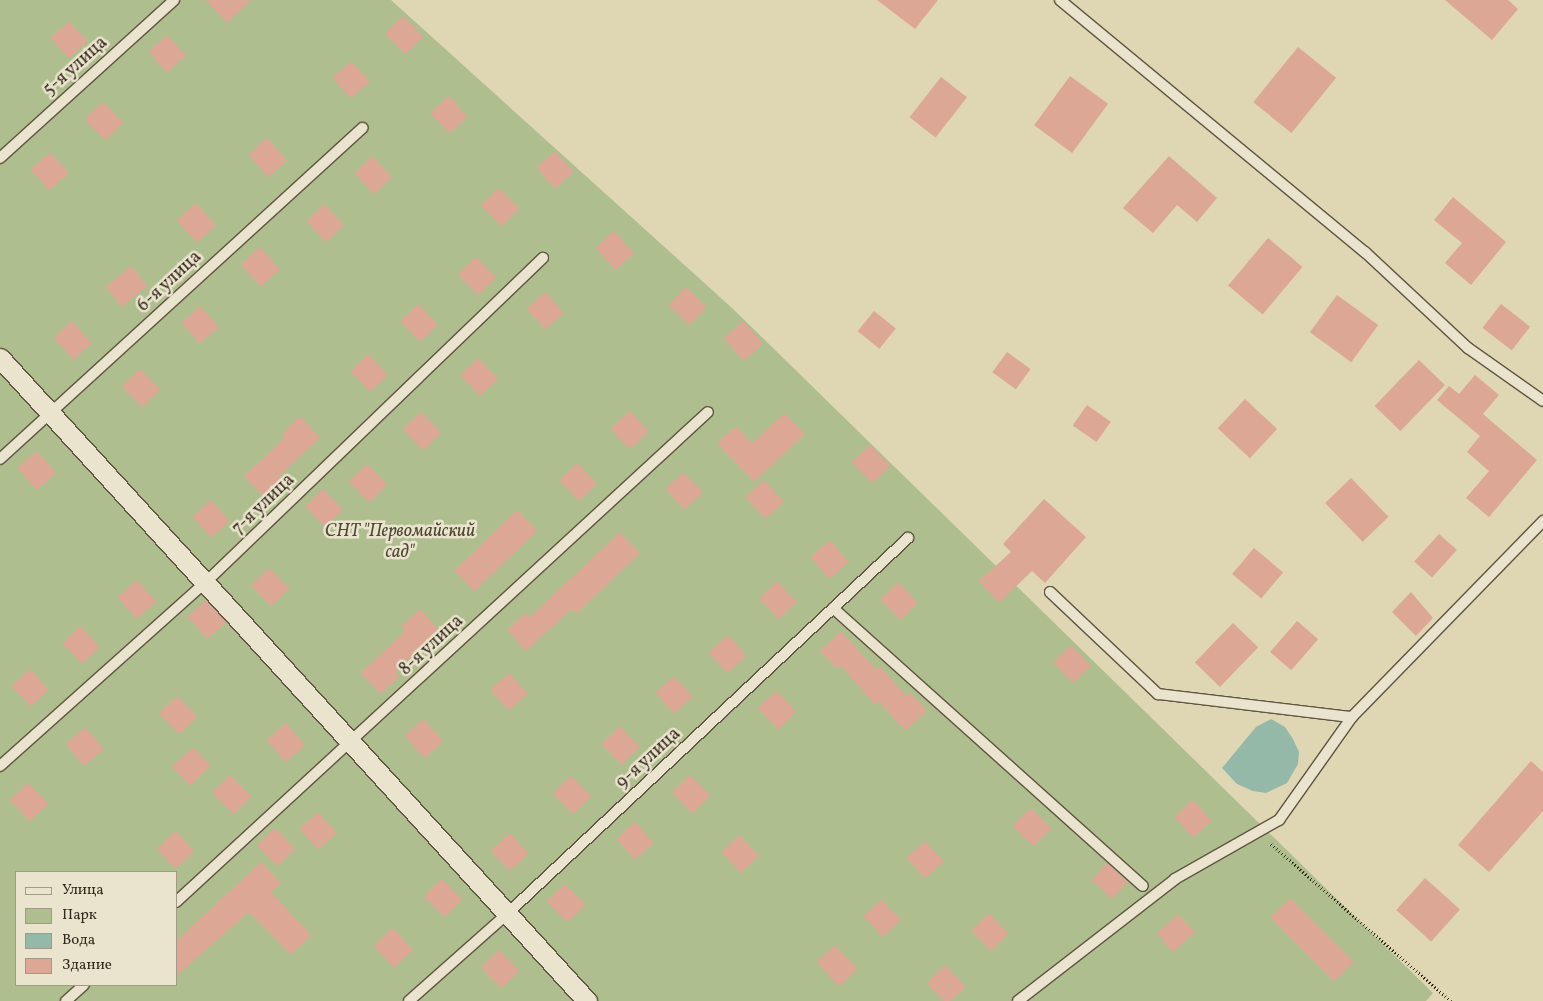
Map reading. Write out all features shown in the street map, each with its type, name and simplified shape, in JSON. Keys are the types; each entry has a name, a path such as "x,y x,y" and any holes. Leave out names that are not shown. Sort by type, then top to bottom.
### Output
{"street":[{"path":"0,358 587,1001"}],"lane":[{"name":"5-я улица","path":"0,158 174,0"},
{"path":"1060,0 1365,252 1468,348 1543,401"},
{"name":"6-я улица","path":"0,459 362,128"},
{"name":"7-я улица","path":"0,766 205,584 543,258"},
{"name":"8-я улица","path":"178,900 352,744 708,412"},
{"path":"1018,1001 1176,879 1259,834 1279,820 1352,717 1543,521"},
{"name":"9-я улица","path":"409,1001 507,914 908,538"},
{"path":"1050,592 1158,694 1352,717"},
{"path":"833,608 1143,886"},
{"path":"66,1001 83,986"}],"path":[{"path":"1259,834 1451,1001"}],"green space":[{"name":"СНТ \"Первомайский сад\"","path":"0,0 391,0 732,308 1433,993 1426,1001 0,1001"}],"water":[{"path":"1271,719 1285,727 1293,739 1299,752 1298,764 1287,783 1266,793 1253,791 1237,784 1222,768 1256,727"}],"building":[{"path":"206,0 251,0 227,23"},
{"path":"877,0 938,0 915,29"},
{"path":"1445,0 1508,0 1518,9 1492,40"},
{"path":"403,16 423,37 405,54 385,33"},
{"path":"69,21 88,42 69,59 50,38"},
{"path":"167,35 186,56 167,73 148,52"},
{"path":"1298,47 1336,78 1291,133 1253,102"},
{"path":"351,61 370,82 351,99 332,78"},
{"path":"1070,76 1108,104 1072,153 1034,125"},
{"path":"941,77 967,97 936,138 910,117"},
{"path":"449,96 468,117 449,134 430,113"},
{"path":"103,102 123,123 105,140 85,119"},
{"path":"267,138 287,160 268,177 248,155"},
{"path":"555,151 574,172 555,189 536,168"},
{"path":"50,152 69,173 49,190 31,169"},
{"path":"372,156 392,177 374,194 354,173"},
{"path":"1169,156 1217,198 1197,222 1177,205 1153,233 1123,208"},
{"path":"499,188 519,209 501,226 481,205"},
{"path":"1453,197 1506,242 1471,285 1445,263 1462,243 1434,220"},
{"path":"196,203 216,225 197,243 177,220"},
{"path":"324,204 344,225 326,242 306,221"},
{"path":"614,231 634,253 615,270 595,248"},
{"path":"1268,238 1302,267 1263,314 1228,285"},
{"path":"260,247 280,269 261,287 241,264"},
{"path":"476,257 496,278 478,295 458,274"},
{"path":"131,266 147,286 122,307 105,287"},
{"path":"686,287 707,307 689,325 669,305"},
{"path":"545,292 564,313 545,330 526,309"},
{"path":"1337,295 1378,325 1351,362 1310,332"},
{"path":"418,304 438,325 420,342 400,321"},
{"path":"1501,304 1530,327 1512,350 1483,328"},
{"path":"200,306 219,327 200,344 181,323"},
{"path":"874,311 896,329 879,349 858,331"},
{"path":"72,321 92,343 73,360 53,338"},
{"path":"743,321 763,343 744,361 724,338"},
{"path":"1007,352 1030,369 1016,389 992,372"},
{"path":"368,354 388,375 370,392 350,371"},
{"path":"478,358 498,379 480,396 460,375"},
{"path":"1419,360 1445,385 1400,431 1375,406"},
{"path":"140,369 160,390 142,407 122,386"},
{"path":"1475,375 1499,395 1483,414 1537,460 1489,517 1466,498 1489,471 1467,452 1480,436 1437,400 1449,386 1459,394"},
{"path":"1245,399 1277,429 1250,458 1218,428"},
{"path":"1087,405 1111,422 1096,442 1073,425"},
{"path":"630,411 649,432 629,449 611,428"},
{"path":"421,412 441,433 423,450 403,429"},
{"path":"785,413 805,434 754,482 717,443 736,426 752,443"},
{"path":"300,416 320,438 279,476 283,480 264,497 244,476 285,438 282,434"},
{"path":"870,445 890,466 872,483 852,462"},
{"path":"37,451 56,473 36,490 17,468"},
{"path":"577,463 597,484 579,501 559,480"},
{"path":"367,464 387,485 369,502 349,481"},
{"path":"684,472 703,493 684,510 665,489"},
{"path":"1351,478 1389,517 1363,542 1325,503"},
{"path":"764,480 784,502 765,519 745,497"},
{"path":"323,489 343,510 325,527 305,506"},
{"path":"1044,499 1086,537 1045,583 1032,571 999,603 979,581 1011,552 1003,544"},
{"path":"211,500 230,521 211,538 192,517"},
{"path":"517,510 537,531 475,591 454,570"},
{"path":"620,532 640,553 576,614 572,609 526,651 507,630 525,613 530,617"},
{"path":"1439,534 1457,550 1432,578 1414,561"},
{"path":"830,540 849,562 829,579 810,557"},
{"path":"1254,548 1283,572 1261,598 1232,574"},
{"path":"269,568 289,589 271,606 251,585"},
{"path":"137,580 156,602 136,619 117,597"},
{"path":"777,581 797,602 779,619 759,598"},
{"path":"898,582 918,603 900,620 880,599"},
{"path":"1411,592 1433,618 1416,636 1392,612"},
{"path":"206,600 226,622 207,639 187,617"},
{"path":"420,609 439,630 395,672 399,677 380,694 361,673 405,631 401,627"},
{"path":"1297,621 1318,639 1291,670 1270,652"},
{"path":"1233,623 1258,647 1220,687 1195,663"},
{"path":"80,626 100,647 82,664 62,643"},
{"path":"841,631 876,670 880,666 906,696 910,692 927,711 905,731 879,701 875,705 841,666 837,669 820,651"},
{"path":"728,635 747,656 727,673 709,652"},
{"path":"1071,645 1091,666 1073,683 1053,662"},
{"path":"30,669 49,690 30,707 11,686"},
{"path":"509,673 528,694 509,711 490,690"},
{"path":"674,676 693,697 674,714 655,693"},
{"path":"776,691 796,712 778,729 758,708"},
{"path":"177,696 197,717 179,734 159,713"},
{"path":"423,719 443,741 424,758 404,736"},
{"path":"286,723 305,745 285,762 266,740"},
{"path":"620,726 640,747 621,765 601,744"},
{"path":"85,727 104,749 84,766 65,744"},
{"path":"193,747 211,766 190,786 172,767"},
{"path":"1531,761 1543,772 1543,811 1489,872 1458,845"},
{"path":"230,775 251,796 234,814 212,793"},
{"path":"690,775 710,796 692,813 672,792"},
{"path":"571,776 591,797 573,814 553,793"},
{"path":"28,783 48,804 30,821 10,800"},
{"path":"1193,800 1212,821 1193,838 1174,817"},
{"path":"1031,808 1051,829 1033,846 1013,825"},
{"path":"318,812 337,833 318,850 299,829"},
{"path":"635,822 654,843 635,860 616,839"},
{"path":"275,828 295,849 277,866 257,845"},
{"path":"176,831 195,852 175,869 157,848"},
{"path":"510,833 529,854 509,871 491,850"},
{"path":"739,835 759,856 741,873 721,852"},
{"path":"925,841 944,862 925,879 906,858"},
{"path":"261,862 281,883 271,892 311,935 291,955 249,912 178,974 178,939"},
{"path":"1107,863 1128,882 1112,899 1092,880"},
{"path":"1425,878 1460,909 1431,941 1396,910"},
{"path":"442,879 462,900 444,917 424,896"},
{"path":"565,884 585,905 567,922 547,901"},
{"path":"1290,898 1354,962 1334,981 1270,918"},
{"path":"881,899 901,920 883,937 863,916"},
{"path":"989,913 1009,934 991,951 971,930"},
{"path":"1178,914 1195,933 1173,952 1156,933"},
{"path":"393,928 413,950 394,968 374,945"},
{"path":"835,945 858,969 839,986 817,962"},
{"path":"499,950 519,971 501,988 481,967"},
{"path":"945,965 966,987 950,1001 944,1001 927,983"}]}
